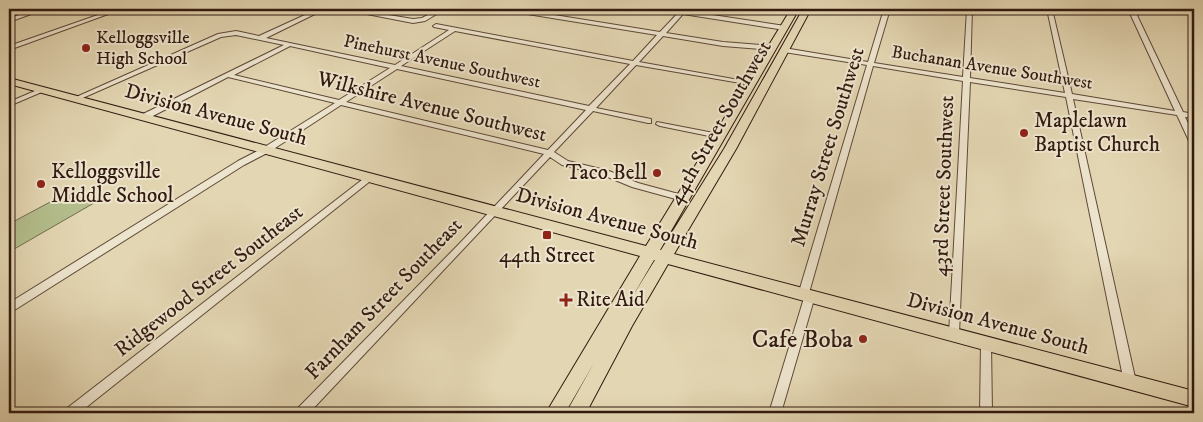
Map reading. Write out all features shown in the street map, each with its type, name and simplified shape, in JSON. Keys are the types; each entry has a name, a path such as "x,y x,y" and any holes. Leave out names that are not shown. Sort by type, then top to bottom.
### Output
{"main road":[{"name":"44th Street Southwest","path":"658,254 683,198 750,84 798,26 807,9"},
{"name":"44th Street Southwest","path":"658,254 730,149 751,111 793,12"},
{"path":"793,12 797,17 798,26"},
{"name":"Division Avenue South","path":"9,81 1194,399"},
{"path":"741,100 743,106 751,111"},
{"path":"731,117 743,125"},
{"path":"719,136 722,144 730,149"},
{"path":"555,413 658,254"},
{"path":"576,413 625,323 658,254"}],"street":[{"path":"16,9 32,12"},
{"path":"9,20 42,9"},
{"path":"9,48 119,9"},
{"path":"260,38 322,9"},
{"path":"344,9 360,10 413,21 423,20 442,9"},
{"name":"Buchanan Avenue Southwest","path":"509,9 723,44 778,49 1194,116"},
{"path":"662,9 684,10 785,28"},
{"name":"Murray Street Southwest","path":"775,413 806,295 888,9"},
{"name":"43rd Street Southwest","path":"954,334 965,144 970,9"},
{"path":"1050,9 1130,382"},
{"path":"1131,9 1194,143"},
{"path":"1165,9 1194,12"},
{"name":"Farnham Street Southeast","path":"301,413 684,10"},
{"path":"436,26 750,84"},
{"path":"9,308 241,163 266,150 455,29"},
{"name":"Pinehurst Avenue Southwest","path":"76,99 209,40 230,33 648,121"},
{"path":"144,117 288,45"},
{"name":"Wilkshire Avenue Southwest","path":"227,75 550,152 565,163 606,173 635,185 683,198"},
{"path":"9,104 42,90"},
{"path":"660,124 719,136"},
{"name":"Ridgewood Street Southeast","path":"70,413 370,178"},
{"path":"986,342 986,413"}],"green space":[{"path":"67,193 94,203 9,252 9,224"}],"place":[{"name":"Kelloggsville High School","path":"86,48"},
{"name":"Maplelawn Baptist Church","path":"1024,133"},
{"name":"Taco Bell","path":"657,173"},
{"name":"Kelloggsville Middle School","path":"41,184"},
{"name":"44th Street","path":"547,235"},
{"name":"Rite Aid","path":"566,300"},
{"name":"Cafe Boba","path":"863,339"}]}
